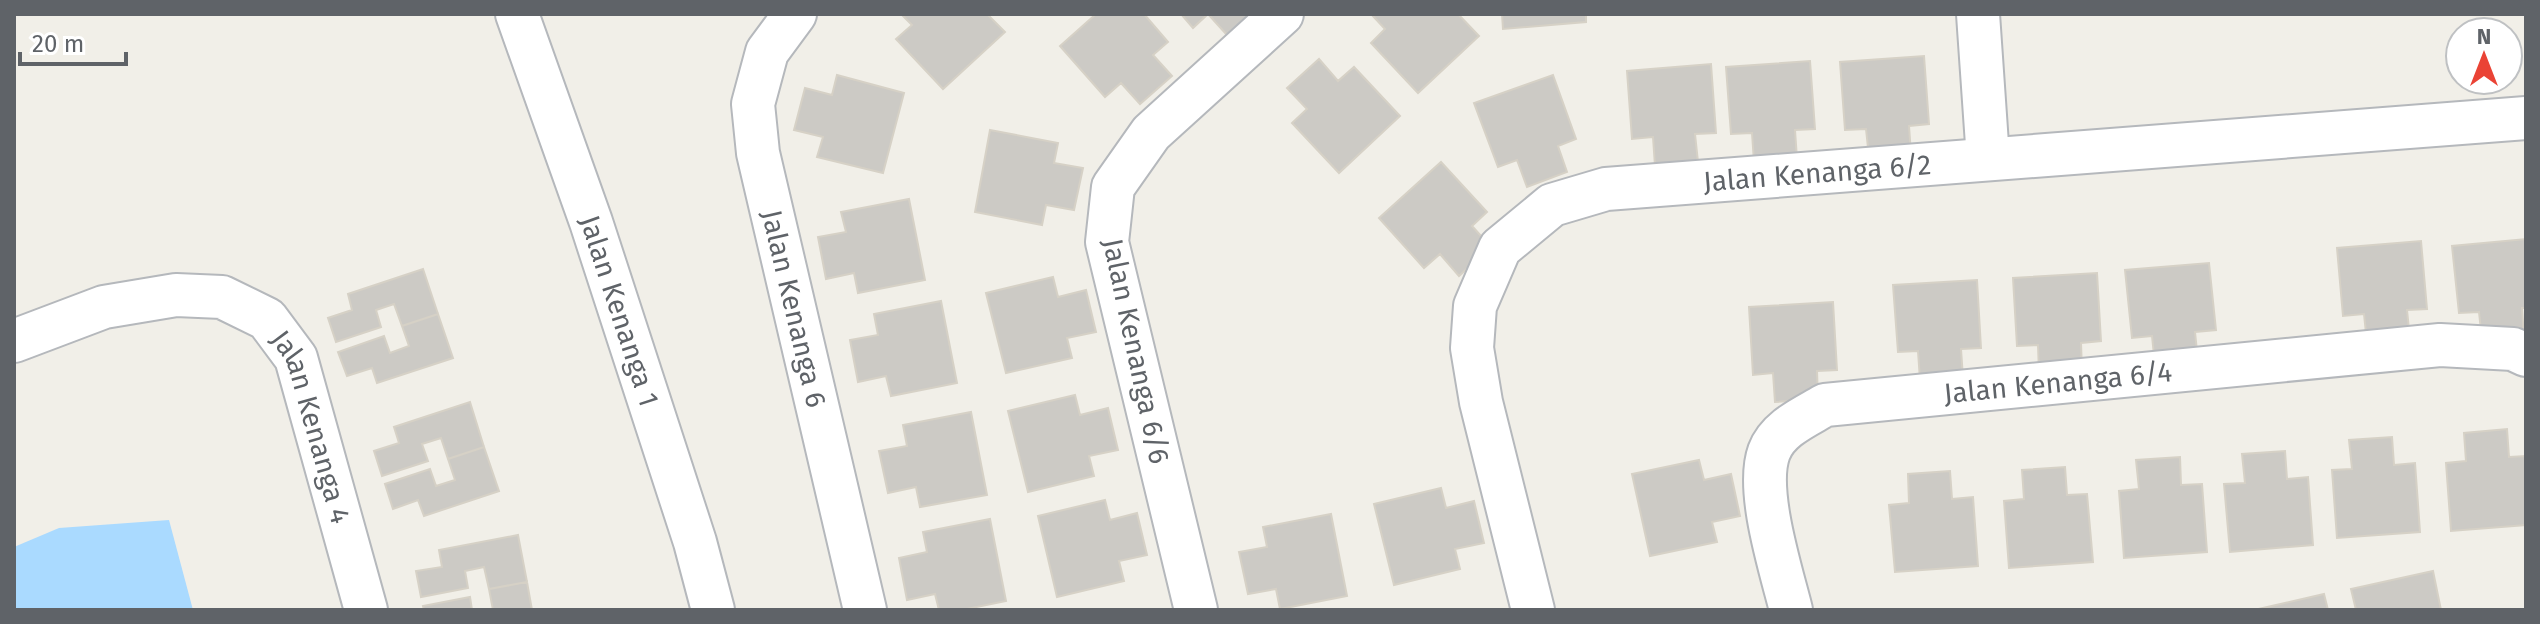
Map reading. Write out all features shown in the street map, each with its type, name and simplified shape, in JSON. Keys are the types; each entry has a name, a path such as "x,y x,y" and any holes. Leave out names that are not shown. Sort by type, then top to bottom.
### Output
{"street":[{"name":"Jalan Kenanga 1","path":"517,14 591,222 695,542 713,610"},
{"name":"Jalan Kenanga 6","path":"795,14 767,52 753,104 758,153 865,610"},
{"name":"Jalan Kenanga 6/6","path":"1196,610 1107,242 1113,187 1151,133 1282,14"},
{"path":"1978,14 1988,159"},
{"name":"Jalan Kenanga 6/2","path":"1533,610 1481,402 1472,348 1475,306 1500,248 1552,205 1606,189 2526,118"},
{"name":"Jalan Kenanga 4","path":"14,341 104,307 176,295 222,297 267,319 296,358 366,610"},
{"name":"Jalan Kenanga 6/4","path":"1791,610 1772,534 1764,476 1770,450 1790,425 1825,405 2440,345 2513,349 2526,355"}],"water":[{"path":"169,520 193,610 14,610 14,547 59,528"}],"building":[{"path":"901,14 987,14 1005,32 943,89 896,39 912,25"},
{"path":"1096,14 1144,14 1168,42 1153,55 1172,76 1140,104 1121,83 1105,97 1060,46"},
{"path":"1181,14 1208,14 1193,28"},
{"path":"1208,14 1251,14 1227,35"},
{"path":"1371,14 1458,14 1479,36 1418,93 1371,43 1385,29"},
{"path":"1502,14 1586,14 1586,22 1503,29"},
{"path":"1924,56 1929,124 1909,126 1911,154 1869,157 1866,129 1845,130 1840,62"},
{"path":"1319,59 1338,81 1354,67 1400,116 1339,173 1292,123 1307,109 1287,88"},
{"path":"1810,61 1815,129 1795,130 1797,159 1754,162 1752,133 1731,134 1726,67"},
{"path":"1711,64 1716,133 1695,134 1698,162 1655,166 1653,137 1632,139 1627,71"},
{"path":"837,75 904,93 883,173 817,157 823,137 794,130 805,88 832,95"},
{"path":"1553,75 1576,139 1558,146 1567,172 1527,187 1517,160 1498,167 1474,103"},
{"path":"990,130 1058,143 1054,163 1083,168 1074,210 1046,205 1042,225 975,212"},
{"path":"1441,162 1487,212 1472,226 1491,247 1459,276 1440,254 1424,268 1379,218"},
{"path":"909,199 925,280 858,293 854,273 826,279 818,237 846,232 841,212"},
{"path":"2526,239 2526,308 2522,308 2524,336 2482,340 2479,312 2459,313 2452,246"},
{"path":"2421,241 2427,309 2407,310 2410,339 2367,343 2364,314 2343,316 2337,248"},
{"path":"2209,263 2216,330 2195,332 2198,361 2155,365 2152,336 2132,338 2125,270"},
{"path":"423,269 438,314 402,326 394,304 376,310 381,327 336,342 328,318 352,310 348,294"},
{"path":"2097,273 2101,341 2081,343 2082,371 2039,373 2038,345 2017,346 2013,278"},
{"path":"1053,277 1058,297 1086,290 1096,332 1067,338 1072,358 1006,373 986,293"},
{"path":"1977,280 1981,348 1961,349 1963,378 1920,380 1918,351 1898,352 1893,285"},
{"path":"941,301 957,383 891,396 886,376 858,382 850,340 878,335 874,314"},
{"path":"1833,302 1837,370 1817,371 1818,399 1775,402 1773,373 1753,375 1749,307"},
{"path":"438,314 453,358 377,383 372,368 347,376 338,352 384,336 390,353 409,346 402,326"},
{"path":"1075,395 1080,415 1108,408 1118,450 1089,456 1094,476 1028,492 1008,411"},
{"path":"470,402 484,447 448,459 441,438 422,444 428,461 382,476 374,451 399,443 394,427"},
{"path":"971,412 987,495 920,507 916,487 888,493 879,451 907,446 903,425"},
{"path":"2507,429 2509,457 2526,456 2526,525 2451,531 2446,463 2466,461 2464,433"},
{"path":"2392,437 2394,465 2415,463 2420,532 2337,538 2332,470 2352,469 2349,440"},
{"path":"484,447 499,491 424,516 418,500 393,509 385,484 430,469 436,486 455,480 448,459"},
{"path":"2285,451 2287,479 2308,477 2313,545 2230,552 2224,484 2245,483 2242,454"},
{"path":"2180,457 2181,485 2202,484 2207,552 2124,558 2119,491 2139,489 2136,460"},
{"path":"1699,460 1704,480 1731,474 1740,516 1712,522 1717,542 1650,556 1632,474"},
{"path":"2065,467 2067,495 2087,494 2093,562 2009,568 2004,501 2024,499 2022,470"},
{"path":"1950,471 1952,499 1973,497 1978,566 1895,572 1889,505 1909,503 1908,474"},
{"path":"1441,488 1446,508 1474,501 1484,543 1455,549 1460,569 1394,585 1374,504"},
{"path":"1105,500 1110,520 1137,513 1147,555 1119,561 1124,581 1057,597 1038,516"},
{"path":"1331,514 1347,596 1280,609 1276,589 1248,594 1239,552 1267,547 1263,527"},
{"path":"990,519 1006,601 962,610 939,610 935,594 907,600 899,558 927,552 923,532"},
{"path":"518,535 527,582 489,589 484,567 465,571 468,588 421,597 416,571 442,567 439,550"},
{"path":"2433,571 2441,610 2356,610 2351,589"},
{"path":"527,582 532,610 493,610 489,589"},
{"path":"2324,594 2328,610 2254,610"},
{"path":"470,597 472,610 424,610 423,606"}]}
